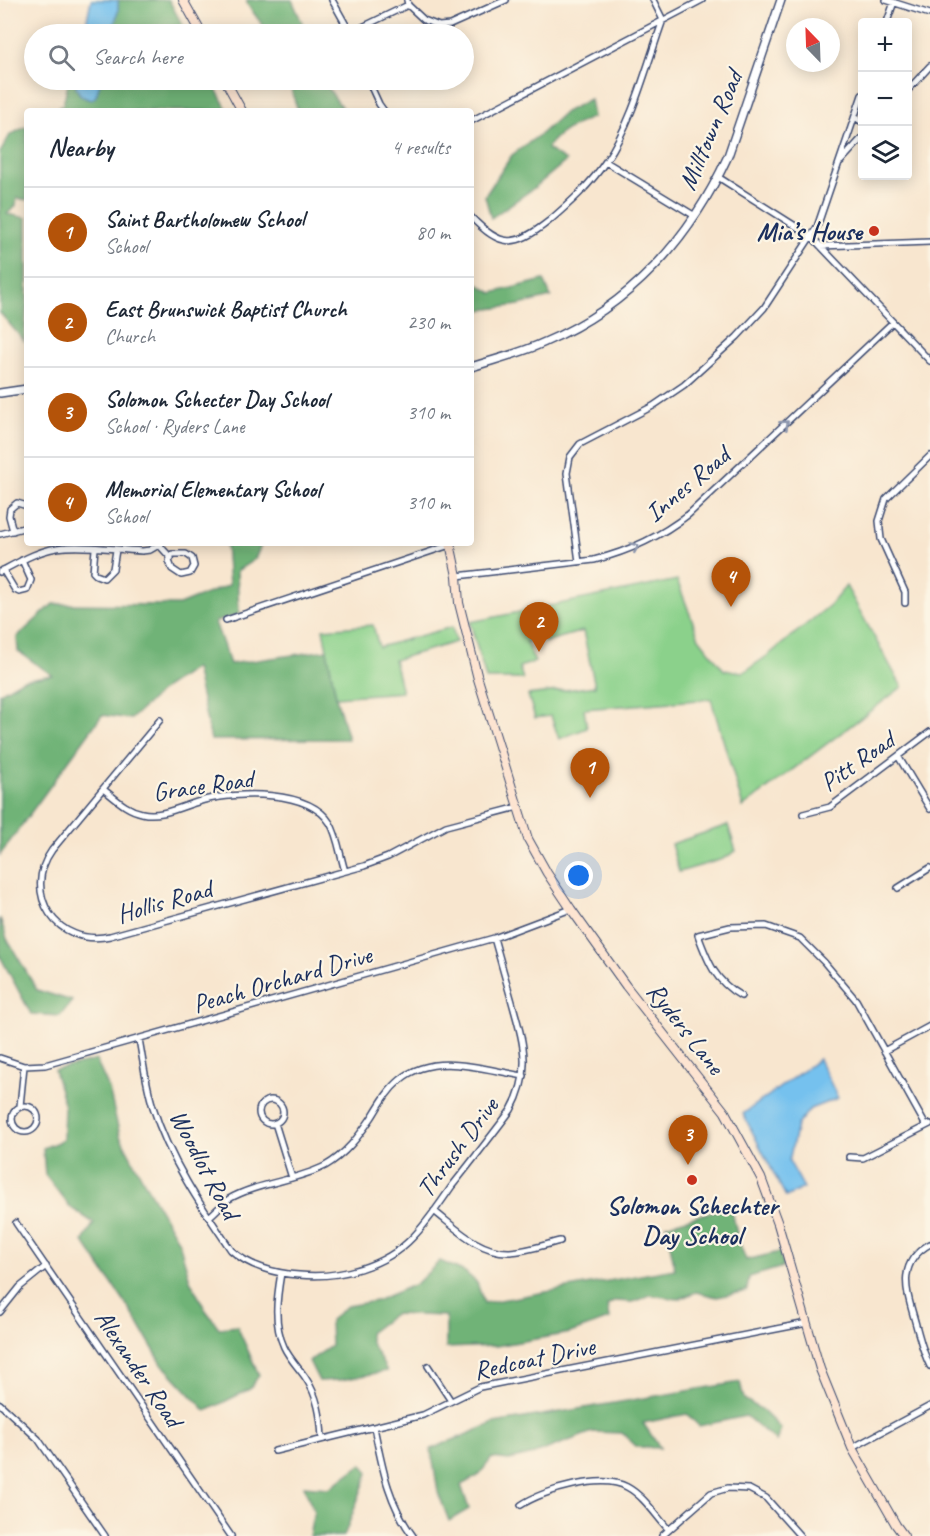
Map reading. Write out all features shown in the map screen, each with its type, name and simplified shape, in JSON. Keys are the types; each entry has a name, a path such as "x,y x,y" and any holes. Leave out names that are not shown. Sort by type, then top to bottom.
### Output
{"main road":[{"path":"183,0 196,24"},
{"path":"230,90 240,108"},
{"name":"Ryders Lane","path":"450,546 457,576 459,603 478,679 528,839 547,873 626,986 725,1112 761,1178 778,1224 820,1369 852,1448 896,1526 904,1536"}],"street":[{"path":"332,0 345,24"},
{"path":"454,24 506,0"},
{"path":"474,220 493,238 507,242 536,231 580,194 606,162 628,120 663,20 653,0"},
{"path":"474,119 702,0"},
{"name":"Milltown Road","path":"474,366 544,343 572,329 615,303 657,265 695,216 718,177 740,125 781,0"},
{"path":"886,0 930,14"},
{"path":"888,18 894,1"},
{"path":"368,24 407,2 424,20 434,24"},
{"path":"912,86 930,66"},
{"path":"373,90 382,108"},
{"path":"579,562 567,472 574,450 584,440 653,406 684,385 714,359 764,308 817,227 858,108"},
{"path":"839,163 858,142"},
{"path":"606,162 695,216"},
{"path":"718,177 811,236 930,362"},
{"path":"820,246 930,242"},
{"name":"Innes Road","path":"457,576 579,562 615,555 636,548 674,526 893,322"},
{"path":"0,393 24,389"},
{"path":"905,603 905,592 881,539 879,521 886,499 930,456"},
{"path":"13,531 9,516 10,509 17,503 24,505"},
{"path":"0,534 24,528"},
{"path":"42,546 44,551"},
{"path":"22,560 31,580 30,586 19,592 15,590 2,571 22,560 44,551 66,547 141,551 155,546"},
{"path":"162,546 171,558 170,565 178,574 186,575 193,570 194,561 189,555 172,554 171,558"},
{"path":"226,620 444,546"},
{"path":"95,549 93,572 99,578 106,578 113,569 116,550"},
{"name":"Hollis Road","path":"160,720 52,850 44,864 41,876 42,898 49,914 61,926 76,935 92,938 110,936 345,871 388,857 446,826 518,807"},
{"name":"Pitt Road","path":"803,814 830,807 930,732"},
{"path":"898,756 930,809"},
{"name":"Grace Road","path":"103,789 126,807 149,814 206,800 258,795 286,798 309,805 322,814 330,824 345,871"},
{"path":"898,888 930,868"},
{"name":"Peach Orchard Drive","path":"0,1058 24,1066 45,1065 494,938 571,909"},
{"path":"741,996 727,988 711,967 698,935 730,927 766,926 800,938 856,1000 928,1125 863,1158 849,1157"},
{"name":"Thrush Drive","path":"282,1273 327,1275 358,1269 387,1256 412,1238 511,1110 520,1092 524,1076 524,1044 494,938"},
{"path":"884,1051 930,1026"},
{"name":"Woodlot Road","path":"139,1039 153,1107 175,1159 196,1198 236,1256 265,1269 282,1273"},
{"path":"208,1217 229,1199 326,1165 344,1152 359,1135 394,1085 417,1069 445,1064 524,1076"},
{"path":"20,1106 31,1107 37,1114 38,1122 30,1131 22,1132 12,1124 12,1116 20,1106 24,1066"},
{"path":"273,1100 282,1107 282,1116 275,1123 266,1123 260,1118 259,1111 266,1101 273,1100"},
{"path":"275,1123 292,1178"},
{"path":"434,1211 477,1244 495,1251 514,1252 560,1241"},
{"name":"Alexander Road","path":"16,1223 231,1536"},
{"path":"930,1244 911,1263 905,1282 907,1296 930,1366"},
{"path":"0,1312 20,1287 46,1266"},
{"path":"282,1273 277,1300 280,1335 284,1348 313,1391 321,1420 322,1439"},
{"name":"Redcoat Drive","path":"275,1451 423,1415 480,1387 807,1323"},
{"path":"428,1366 451,1401"},
{"path":"0,1404 38,1439 105,1536"},
{"path":"852,1448 930,1406"},
{"path":"374,1427 390,1498 413,1536"},
{"path":"522,1506 533,1497 583,1484 616,1483 635,1492 669,1530"},
{"path":"662,1536 711,1493 728,1488 749,1489 766,1498 800,1536"}],"green space":[{"path":"118,0 169,0 182,24 115,24"},
{"path":"247,0 292,0 303,24 262,24 247,4"},
{"path":"67,90 77,90 87,99 94,90 216,90 226,108 58,108 63,105"},
{"path":"291,90 329,90 342,108 297,108"},
{"path":"590,99 593,117 561,133 547,149 566,161 534,188 491,218 485,196 512,155 542,133 565,112"},
{"path":"24,128 24,199 17,198 16,206 7,214 24,217 24,341 0,313 0,153 10,135"},
{"path":"544,280 551,297 519,305 474,311 474,282 492,293"},
{"path":"226,546 261,546 255,559 237,571 239,614 215,622 230,664 327,650 336,697 348,739 211,740 195,668 166,687 131,719 102,715 0,855 0,693 22,680 52,675 18,651 17,637 53,604 179,605 229,585"},
{"path":"677,580 699,638 724,670 744,672 830,605 846,586 902,687 743,807 711,699 584,709 587,728 559,739 551,716 535,718 528,695 595,686 583,631 545,642 543,637 526,642 535,662 519,667 523,679 486,679 470,622"},
{"path":"373,625 379,647 452,627 456,642 394,660 402,692 336,697 323,629"},
{"path":"728,825 736,851 723,859 679,872 671,844"},
{"path":"0,918 7,939 37,990 72,1001 60,1016 31,1014 0,956"},
{"path":"96,1060 109,1089 120,1136 179,1242 190,1280 205,1309 219,1328 237,1326 259,1375 250,1389 206,1411 162,1364 132,1313 83,1241 94,1223 71,1208 45,1175 43,1148 63,1140 64,1104 54,1070"},
{"path":"731,1206 738,1239 746,1260 780,1252 783,1267 749,1277 747,1291 717,1297 696,1292 679,1299 650,1295 633,1302 615,1301 607,1306 609,1319 570,1333 496,1346 446,1348 446,1316 394,1314 369,1333 371,1343 387,1371 341,1380 319,1381 309,1361 331,1346 330,1320 347,1306 376,1301 416,1284 440,1261 465,1272 477,1283 484,1303 675,1269 666,1225"},
{"path":"740,1382 744,1399 762,1410 781,1429 776,1441 746,1416 699,1426 687,1414 643,1423 660,1448 637,1447 622,1433 592,1432 534,1454 509,1460 492,1458 478,1476 461,1485 469,1509 449,1521 438,1492 431,1449 494,1423"},
{"path":"362,1464 368,1473 344,1536 309,1536 314,1512 304,1486 329,1488"}],"water":[{"path":"91,0 118,0 115,24 86,24"},
{"path":"77,90 98,90 96,96 91,100 81,96"},
{"path":"819,1059 838,1098 810,1109 797,1125 789,1161 804,1188 786,1197 743,1114"}],"place":[{"name":"Mia’s House","path":"874,231"},
{"name":"Memorial Elementary School","path":"731,607"},
{"name":"East Brunswick Baptist Church","path":"539,652"},
{"name":"Saint Bartholomew School","path":"590,798"},
{"name":"Solomon Schecter Day School","path":"688,1165"},
{"name":"Solomon Schechter Day School","path":"692,1180"}]}
